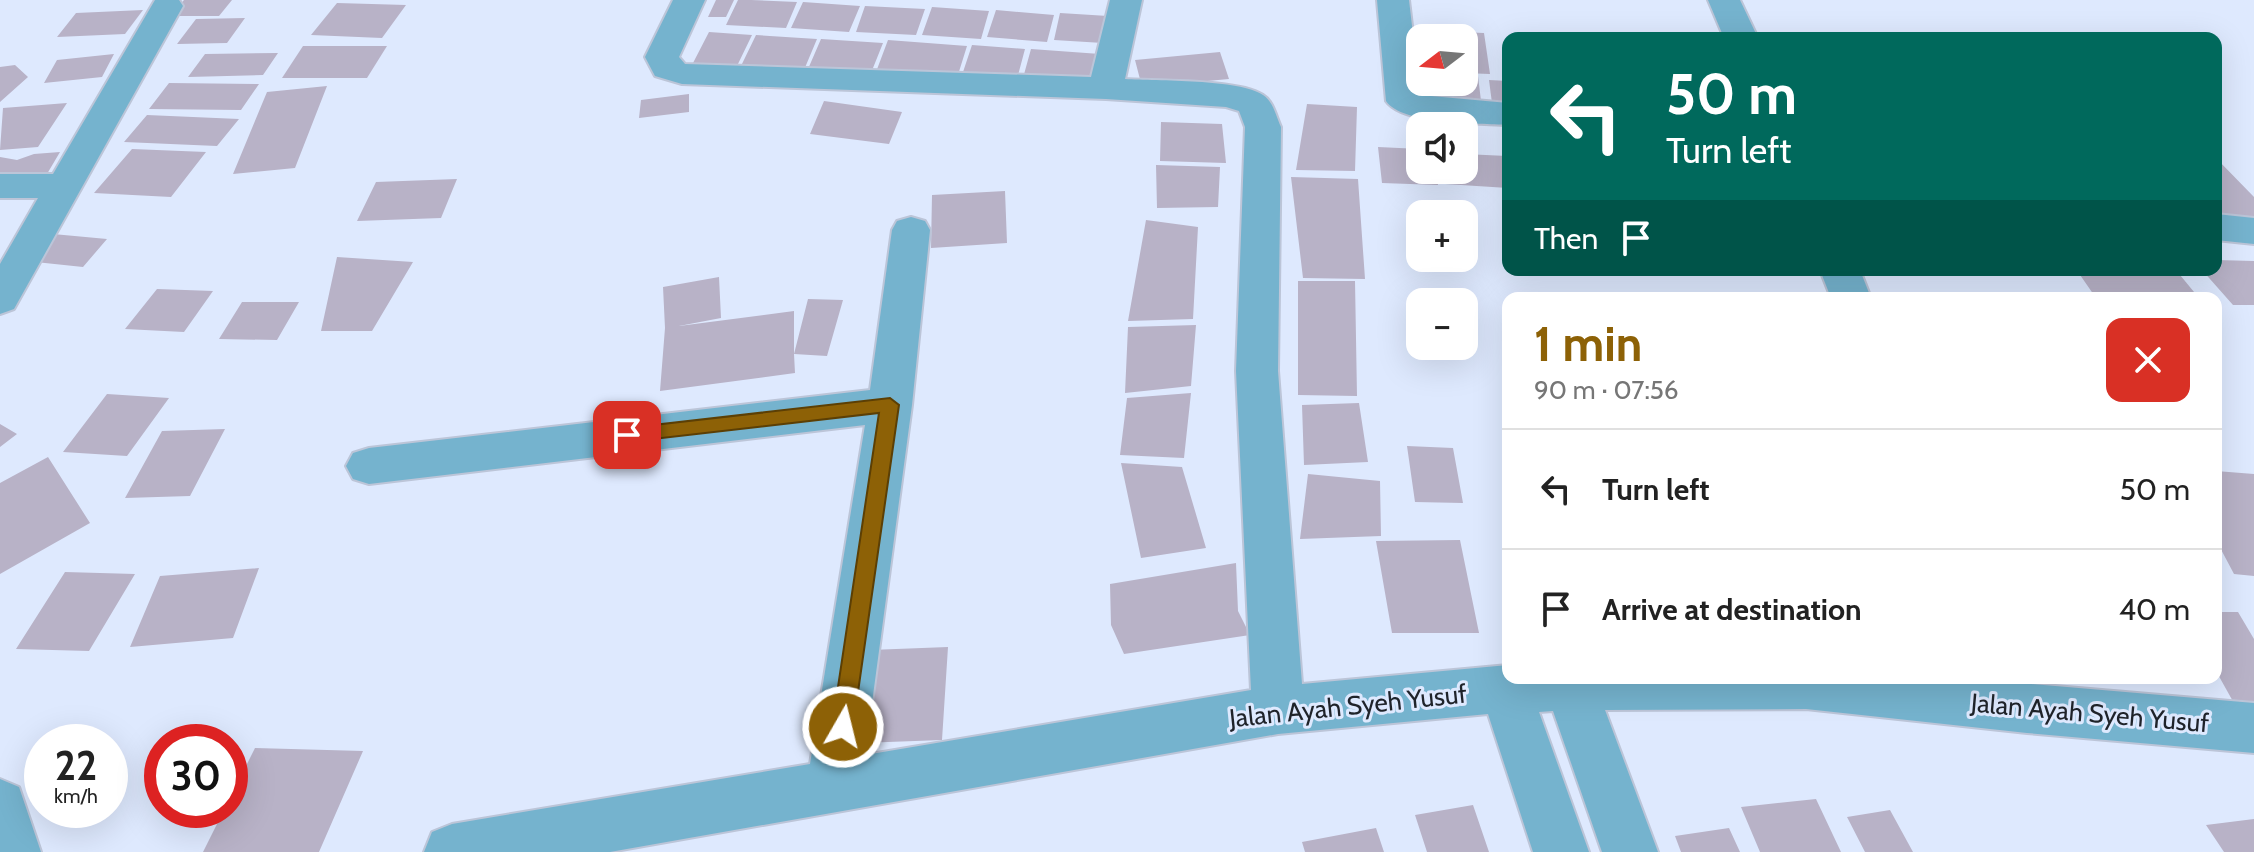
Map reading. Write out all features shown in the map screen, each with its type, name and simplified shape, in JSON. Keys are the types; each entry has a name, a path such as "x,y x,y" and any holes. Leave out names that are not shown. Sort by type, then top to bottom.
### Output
{"street":[{"path":"689,0 662,57 667,69 682,74 1106,88 1226,96 1247,100 1261,115 1257,371 1278,710"},
{"path":"1106,88 1126,0"},
{"path":"1393,0 1403,101 1419,107 1502,114"},
{"path":"1724,0 1738,32"},
{"path":"0,299 167,6"},
{"path":"0,186 65,186"},
{"path":"2222,228 2254,231"},
{"path":"834,786 890,405 911,230"},
{"path":"369,466 890,405"},
{"path":"1570,685 1630,852"},
{"name":"Jalan Ayah Syeh Yusuf","path":"452,852 1278,710 1505,689 1570,685 1806,685 2020,693 2254,728"},
{"path":"1505,689 1561,852"},
{"path":"0,806 13,852"}],"building":[{"path":"184,0 232,0 219,16 171,16"},
{"path":"716,0 734,0 726,17 708,17"},
{"path":"738,0 797,2 786,28 726,25"},
{"path":"803,2 860,6 849,32 791,28"},
{"path":"337,3 406,5 382,38 311,35"},
{"path":"865,6 925,9 916,35 856,32"},
{"path":"932,7 989,11 981,39 922,35"},
{"path":"143,10 125,34 57,37 76,13"},
{"path":"996,10 1054,15 1047,42 987,37"},
{"path":"1060,13 1108,16 1103,43 1054,40"},
{"path":"245,18 227,43 177,44 196,19"},
{"path":"709,32 752,35 737,66 693,63"},
{"path":"1478,33 1484,33 1490,74 1478,74"},
{"path":"756,35 817,39 804,70 741,66"},
{"path":"821,39 883,43 871,73 808,69"},
{"path":"888,40 967,46 957,78 876,72"},
{"path":"972,45 1025,49 1017,79 962,75"},
{"path":"303,46 387,46 367,78 282,78"},
{"path":"1031,49 1100,54 1094,83 1023,78"},
{"path":"1220,52 1229,79 1142,87 1135,60"},
{"path":"278,53 263,75 188,77 205,54"},
{"path":"114,54 102,77 44,83 57,60"},
{"path":"15,65 28,77 0,102 0,67"},
{"path":"1478,76 1482,109 1419,104 1419,96 1478,96"},
{"path":"1489,80 1502,81 1502,112 1493,111"},
{"path":"169,83 259,84 241,110 149,109"},
{"path":"327,86 295,168 233,174 267,92"},
{"path":"689,94 689,112 639,118 641,100"},
{"path":"824,101 902,112 889,144 810,134"},
{"path":"67,103 38,147 0,150 3,108"},
{"path":"1307,104 1357,107 1355,171 1296,170"},
{"path":"147,115 239,119 217,146 124,142"},
{"path":"1161,122 1222,124 1226,163 1160,161"},
{"path":"1378,147 1406,148 1406,184 1382,183"},
{"path":"132,149 206,152 171,197 94,193"},
{"path":"60,152 47,174 0,173 0,157 17,160 34,154"},
{"path":"1478,155 1502,156 1502,188 1445,184 1478,184"},
{"path":"2222,164 2254,197 2254,220 2222,223"},
{"path":"1156,165 1220,167 1218,207 1157,208"},
{"path":"1291,177 1358,179 1365,279 1303,278"},
{"path":"457,179 441,218 357,221 376,182"},
{"path":"1005,191 1007,243 931,248 932,195"},
{"path":"1146,220 1198,227 1193,319 1128,321"},
{"path":"53,234 107,239 83,267 26,261"},
{"path":"337,257 413,262 372,331 321,331"},
{"path":"2222,260 2254,261 2254,305 2233,305 2207,276 2222,276"},
{"path":"2081,276 2181,276 2194,292 2092,292"},
{"path":"719,277 721,318 679,326 794,311 795,373 660,391 665,328 663,287"},
{"path":"1298,281 1355,281 1357,396 1298,395"},
{"path":"157,289 213,291 184,332 125,329"},
{"path":"808,299 843,300 827,356 794,354"},
{"path":"242,302 299,302 277,340 219,339"},
{"path":"1196,325 1191,386 1125,393 1128,327"},
{"path":"1191,393 1184,458 1120,455 1127,398"},
{"path":"107,394 169,398 127,456 63,452"},
{"path":"1359,403 1368,462 1304,465 1302,405"},
{"path":"0,424 17,434 0,447"},
{"path":"225,429 190,496 125,498 162,431"},
{"path":"1407,446 1453,448 1463,503 1415,502"},
{"path":"48,457 90,523 0,574 0,483"},
{"path":"1121,463 1182,467 1206,548 1141,558"},
{"path":"2222,471 2254,474 2254,576 2234,574 2222,551"},
{"path":"1308,474 1380,481 1381,536 1300,539"},
{"path":"1460,540 1479,633 1392,633 1376,541"},
{"path":"1236,563 1238,611 1250,635 1124,654 1111,625 1110,584"},
{"path":"259,568 233,638 130,647 160,576"},
{"path":"65,572 135,574 89,651 16,649"},
{"path":"2222,612 2238,612 2254,639 2254,705 2235,705 2222,682"},
{"path":"948,647 942,740 861,743 870,650"},
{"path":"255,748 363,751 319,852 203,852 215,828 248,828 248,762"},
{"path":"1816,799 1841,852 1760,852 1741,807"},
{"path":"1473,805 1489,852 1427,852 1415,815"},
{"path":"1890,810 1913,852 1865,852 1847,817"},
{"path":"2254,819 2254,852 2224,852 2206,825"},
{"path":"1376,828 1384,852 1305,852 1302,842"},
{"path":"1729,828 1740,852 1681,852 1675,836"}],"route":[{"path":"627,435 890,405 843,727"}]}
